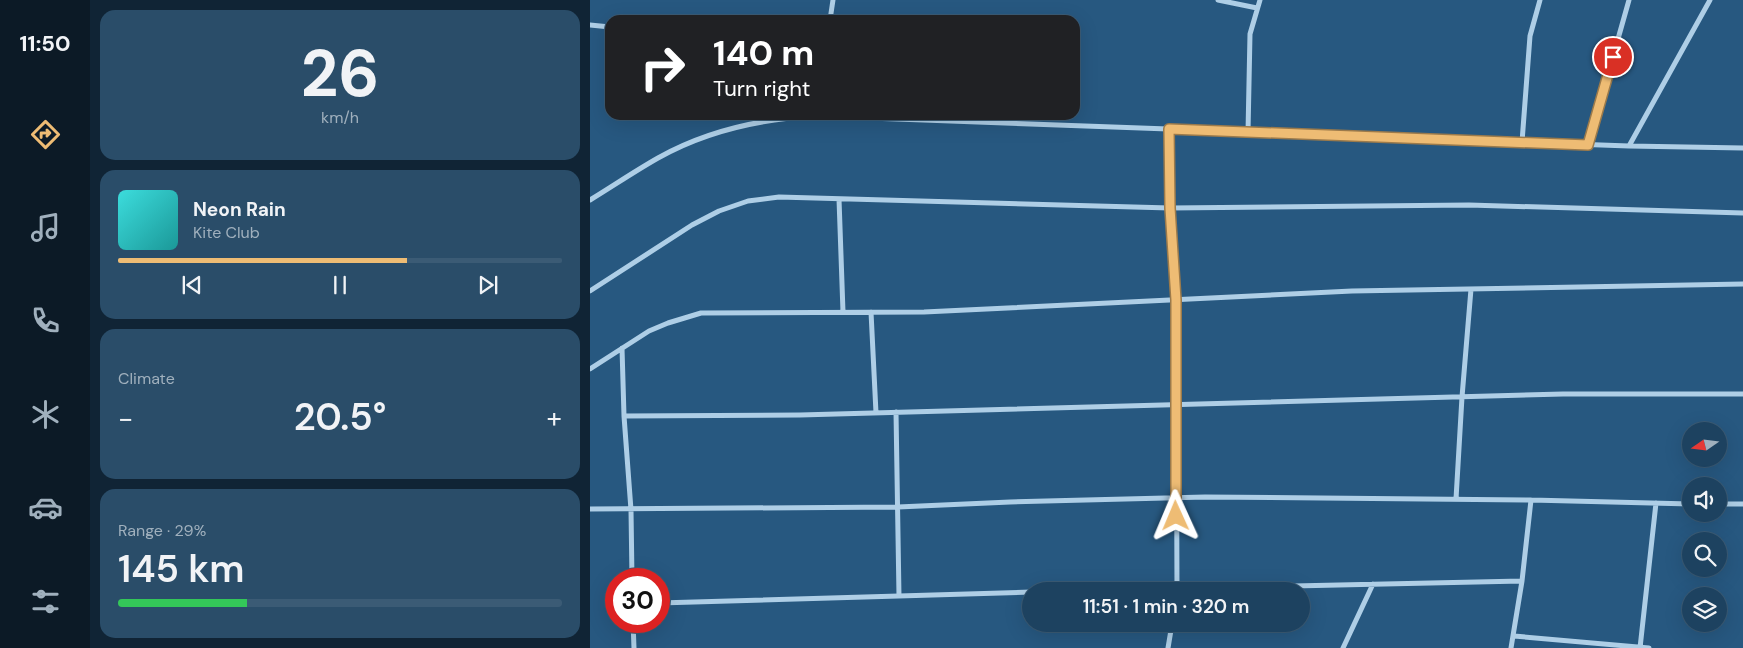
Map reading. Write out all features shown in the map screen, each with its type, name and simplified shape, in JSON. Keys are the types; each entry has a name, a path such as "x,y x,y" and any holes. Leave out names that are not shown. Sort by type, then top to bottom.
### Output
{"street":[{"path":"831,15 833,0"},
{"path":"1218,0 1256,8"},
{"path":"1248,132 1250,34 1256,8 1260,0"},
{"path":"1522,142 1530,36 1540,0"},
{"path":"1588,145 1629,0"},
{"path":"1629,146 1710,0"},
{"path":"590,25 605,26"},
{"path":"590,200 659,157 708,135 768,120"},
{"path":"924,120 1588,145 1743,148"},
{"path":"1169,129 1170,208 1176,300 1177,582"},
{"path":"590,291 692,225 719,211 748,201 779,196 1170,208 1469,205 1743,213"},
{"path":"839,199 842,312"},
{"path":"590,369 649,331 701,313 924,312 1352,291 1743,284"},
{"path":"1456,499 1471,289"},
{"path":"871,312 876,413"},
{"path":"622,348 624,416 632,510 632,568"},
{"path":"624,416 876,413 1563,394 1743,394"},
{"path":"896,412 899,596"},
{"path":"590,509 898,507 1176,498 1456,499 1682,504"},
{"path":"1511,648 1522,581 1531,500"},
{"path":"1640,648 1656,503"},
{"path":"1727,504 1743,504"},
{"path":"1310,586 1522,581"},
{"path":"1343,648 1373,584"},
{"path":"670,603 1022,592"},
{"path":"1168,648 1171,632"},
{"path":"634,633 634,648"},
{"path":"1514,636 1648,648"}],"route":[{"path":"1176,516 1176,300 1170,208 1169,129 1588,145 1613,57"}]}
